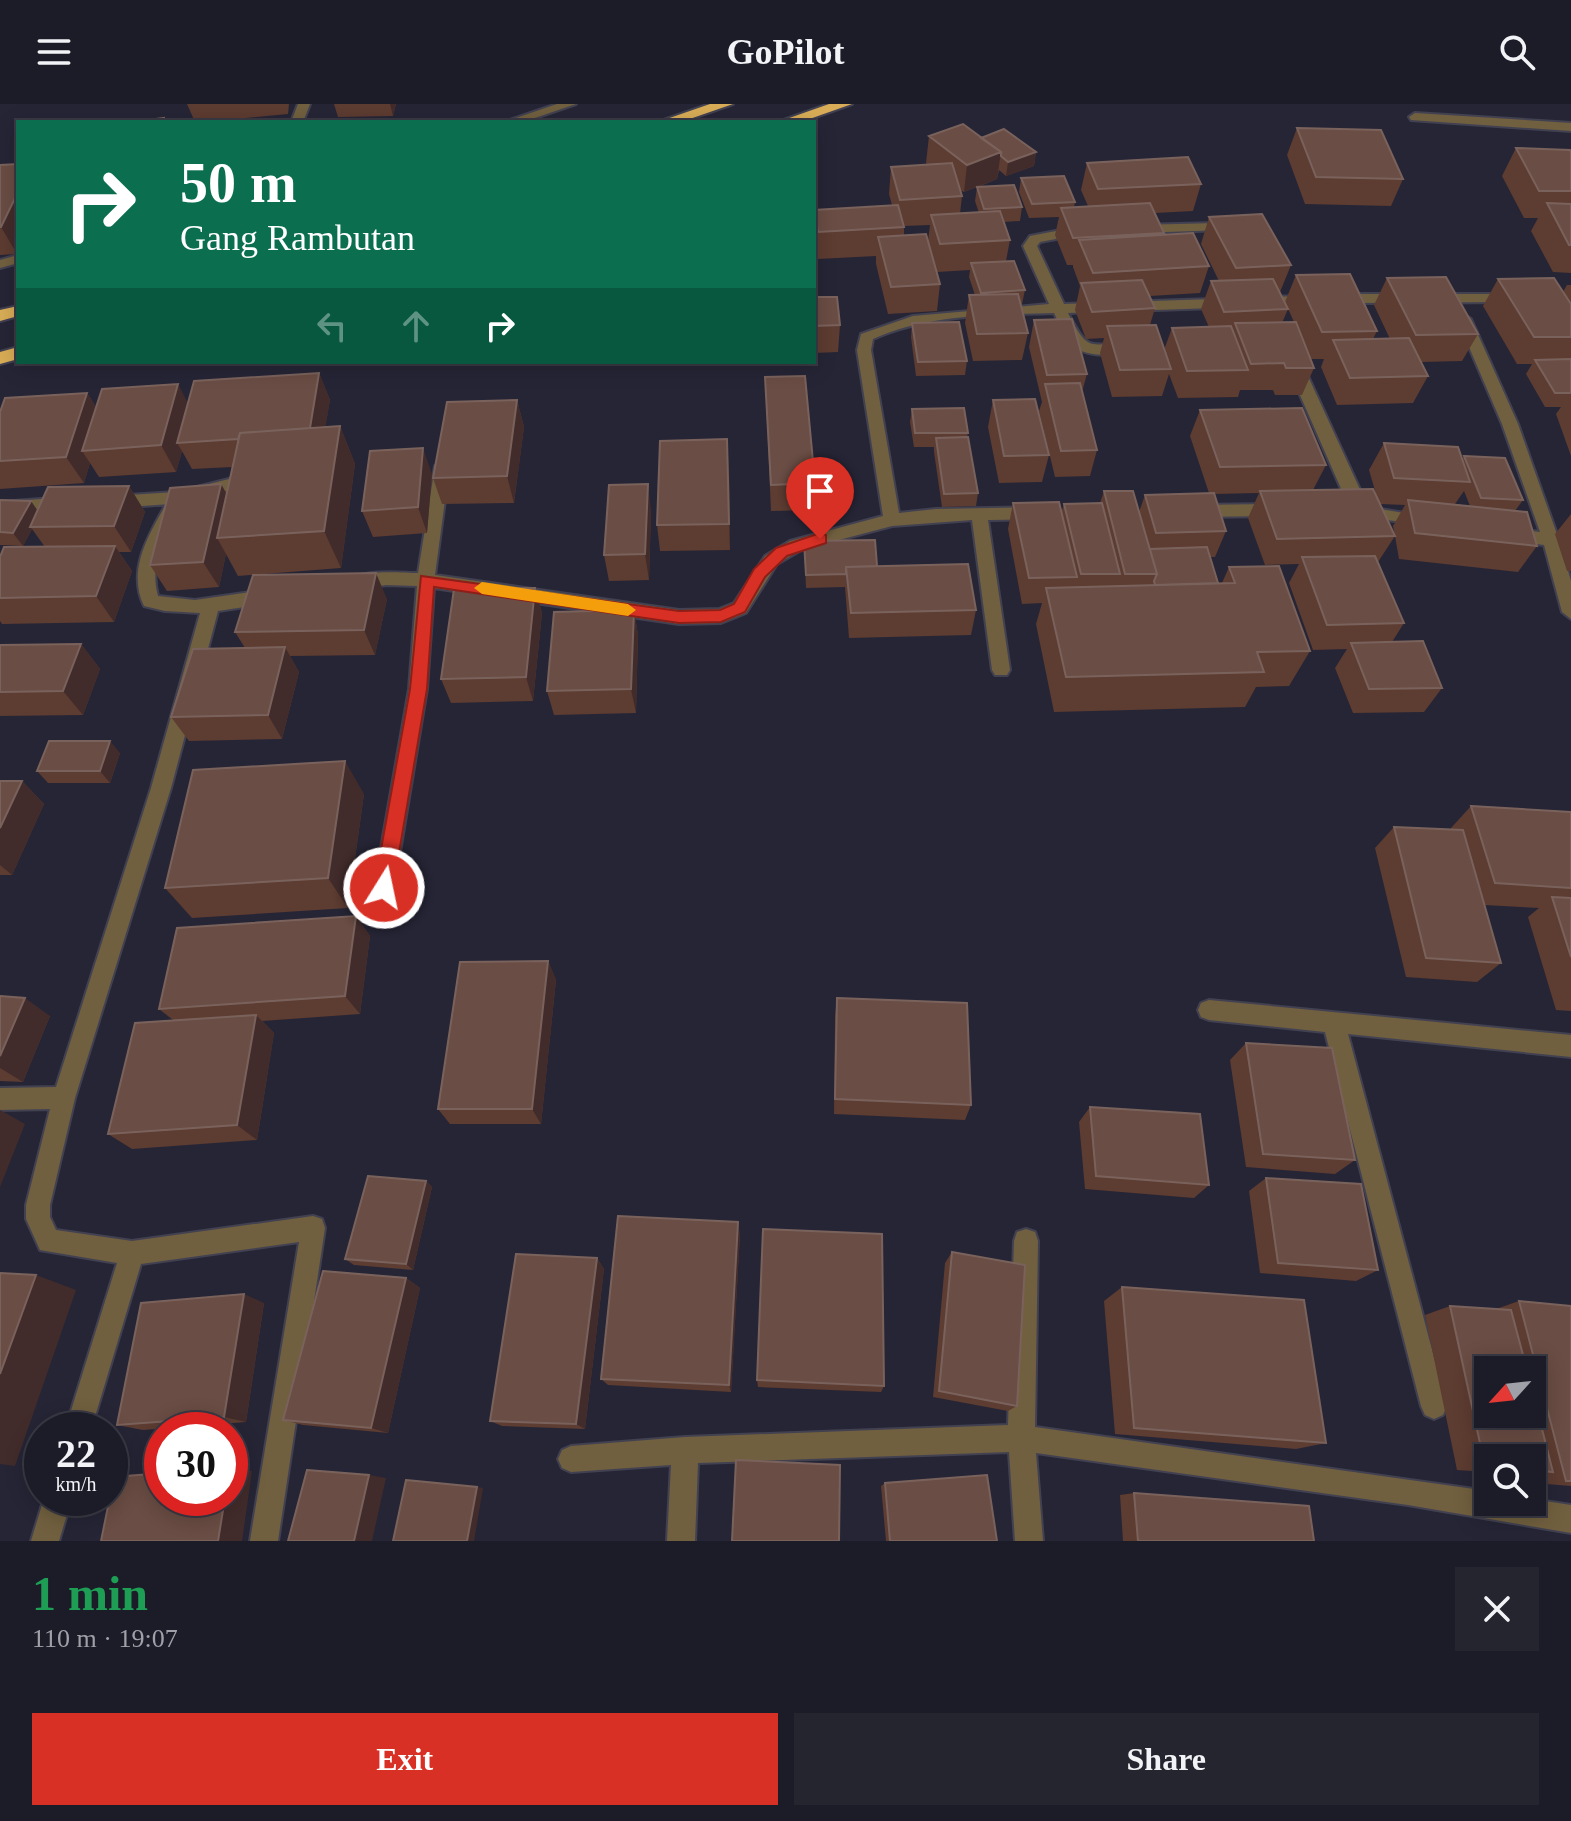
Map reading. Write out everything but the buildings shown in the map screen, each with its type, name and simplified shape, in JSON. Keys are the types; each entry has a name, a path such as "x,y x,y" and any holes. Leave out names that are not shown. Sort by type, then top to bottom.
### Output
{"highway":[{"path":"672,120 726,104"},
{"path":"792,120 845,104"}],"street":[{"path":"518,120 570,104"},
{"path":"1415,117 1571,127"},
{"path":"1117,229 1218,227"},
{"path":"1092,230 1049,234 1035,239 1030,246 1075,341 1088,350 1143,349"},
{"path":"1454,297 1510,424 1551,540 1571,612"},
{"path":"892,520 864,350 866,337 888,325 1060,309 1270,308 1454,297 1527,298"},
{"path":"1284,342 1362,512"},
{"path":"384,888 418,689 426,580 441,470"},
{"path":"0,508 177,498 237,483"},
{"path":"177,498 148,553 143,580 150,601 166,607 211,606 284,594"},
{"path":"1182,511 1300,510"},
{"path":"1338,511 1441,524"},
{"path":"342,585 386,579 426,580 679,617 721,616 740,608 760,573 781,552 892,520 1057,513"},
{"path":"979,514 1001,670"},
{"path":"1488,531 1551,540"},
{"path":"211,606 161,788 64,1098 38,1205 43,1235 58,1244 132,1253 313,1228 264,1541"},
{"path":"1209,1010 1571,1046"},
{"path":"1334,1023 1434,1406"},
{"path":"0,1099 64,1098"},
{"path":"1026,1241 1021,1438 1029,1541"},
{"path":"83,1412 132,1253"},
{"path":"571,1459 685,1450 1021,1438 1438,1495 1571,1519"},
{"path":"681,1541 685,1450"},
{"path":"45,1541 53,1516"}],"slow traffic":[{"path":"482,588 628,610"}],"route":[{"path":"384,888 418,689 426,580 679,617 721,616 740,608 760,573 781,552 820,539"}]}
